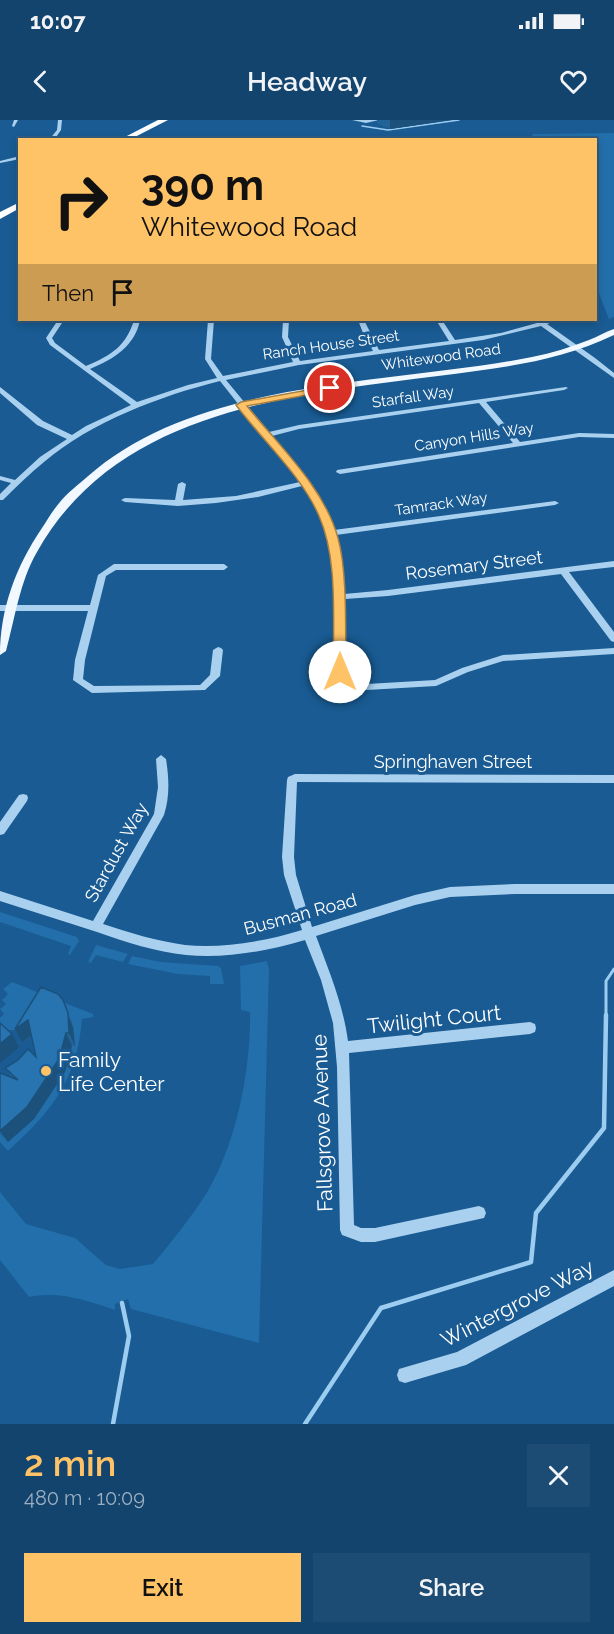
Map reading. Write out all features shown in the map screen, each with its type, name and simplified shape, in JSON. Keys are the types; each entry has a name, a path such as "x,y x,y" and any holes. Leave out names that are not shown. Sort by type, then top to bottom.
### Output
{"highway":[{"path":"124,138 155,120"},
{"path":"126,138 167,122"},
{"path":"139,138 167,122"},
{"path":"0,206 18,195"},
{"path":"0,216 18,205"}],"main road":[{"name":"Whitewood Road","path":"0,651 6,608 41,535 63,506 86,482 120,457 165,432 241,405 309,391 511,364 577,348 614,332"}],"street":[{"path":"14,126 16,120"},
{"path":"53,138 59,130 60,120"},
{"path":"354,120 377,120"},
{"path":"0,162 18,158"},
{"path":"60,321 49,338 52,344 136,405"},
{"path":"86,368 115,355 128,344 137,321"},
{"path":"211,321 208,358 219,377 304,483 324,514 336,564 340,672 348,684 367,687 436,683 465,670 503,658 614,651"},
{"path":"286,321 285,337 297,363"},
{"path":"361,321 377,352"},
{"path":"440,321 453,342"},
{"name":"Ranch House Street","path":"0,498 15,482 72,438 136,405 179,389 219,377 297,363 502,335 550,321"},
{"path":"542,324 614,376"},
{"name":"Starfall Way","path":"266,435 299,427 564,388"},
{"path":"0,389 40,423 72,438"},
{"path":"481,400 517,444"},
{"name":"Canyon Hills Way","path":"340,472 579,435 614,436"},
{"path":"0,478 15,482"},
{"path":"125,500 178,504 212,503 243,499 304,483"},
{"path":"178,504 182,484"},
{"name":"Tamrack Way","path":"330,533 555,503"},
{"name":"Rosemary Street","path":"338,597 388,593 614,564"},
{"path":"218,650 215,676 202,688 92,690 78,680 80,660 102,575 114,567 224,567"},
{"path":"563,570 614,639"},
{"path":"6,608 93,608"},
{"name":"Stardust Way","path":"96,926 159,816 164,801 165,782 161,759"},
{"name":"Springhaven Street","path":"292,780 299,777 614,779"},
{"name":"Fallsgrove Avenue","path":"292,780 288,857 290,875 333,999 342,1048 347,1230 361,1235 375,1235 479,1213"},
{"path":"0,831 22,798"},
{"name":"Busman Road","path":"0,896 140,941 185,950 252,947 309,935 415,900 450,892 515,889 614,889"},
{"name":"Twilight Court","path":"342,1048 530,1028"},
{"name":"Wintergrove Way","path":"405,1375 460,1359 614,1278"}],"shaded area":[{"path":"614,133 614,317 609,319 597,289 597,138 534,138 532,134"},
{"path":"0,912 77,937 79,941 70,955 68,954 71,946 0,922"},
{"path":"96,945 128,954 123,962 96,955 91,963 88,962"},
{"path":"132,956 161,962 218,966 221,968 224,984 210,984 210,976 178,974 128,964"},
{"path":"267,961 269,970 259,1343 131,1309 128,1299 115,1304 115,1310 62,1296 29,1297 0,1260 0,1192 26,1224 75,1238 106,1265 120,1269 153,1264 194,1212 217,1174 240,1106 248,1058 250,1012 241,1010 240,966"},
{"name":"Family Life Center","path":"12,982 93,1014 93,1017 82,1019 75,1060 60,1093 37,1122 8,1151 0,1142 0,1081 15,1077 26,1069 33,1060 35,1049 34,1040 28,1033 17,1030 3,1032 0,1029 0,1018 4,1014 0,1009 6,1004 2,1000 8,994 3,989"}],"building":[{"name":"Family Life Center","path":"41,987 58,994 63,1000 68,1013 69,1033 66,1033 59,1059 27,1107 0,1131 0,1073 18,1080 5,1068 18,1060 28,1049 36,1057 28,1020 15,1029"},
{"path":"0,1023 12,1034 0,1044"}],"waterway":[{"path":"362,126 388,130 459,120"},
{"path":"606,1015 606,981 614,969"},
{"path":"305,1424 381,1308 531,1262 536,1213 604,1128 606,1015"},
{"path":"113,1424 129,1336 122,1303"}],"place":[{"name":"Family Life Center","path":"46,1071"}],"route":[{"path":"330,388 273,397 241,405 310,490 324,514 333,539 336,564 340,672"}]}
